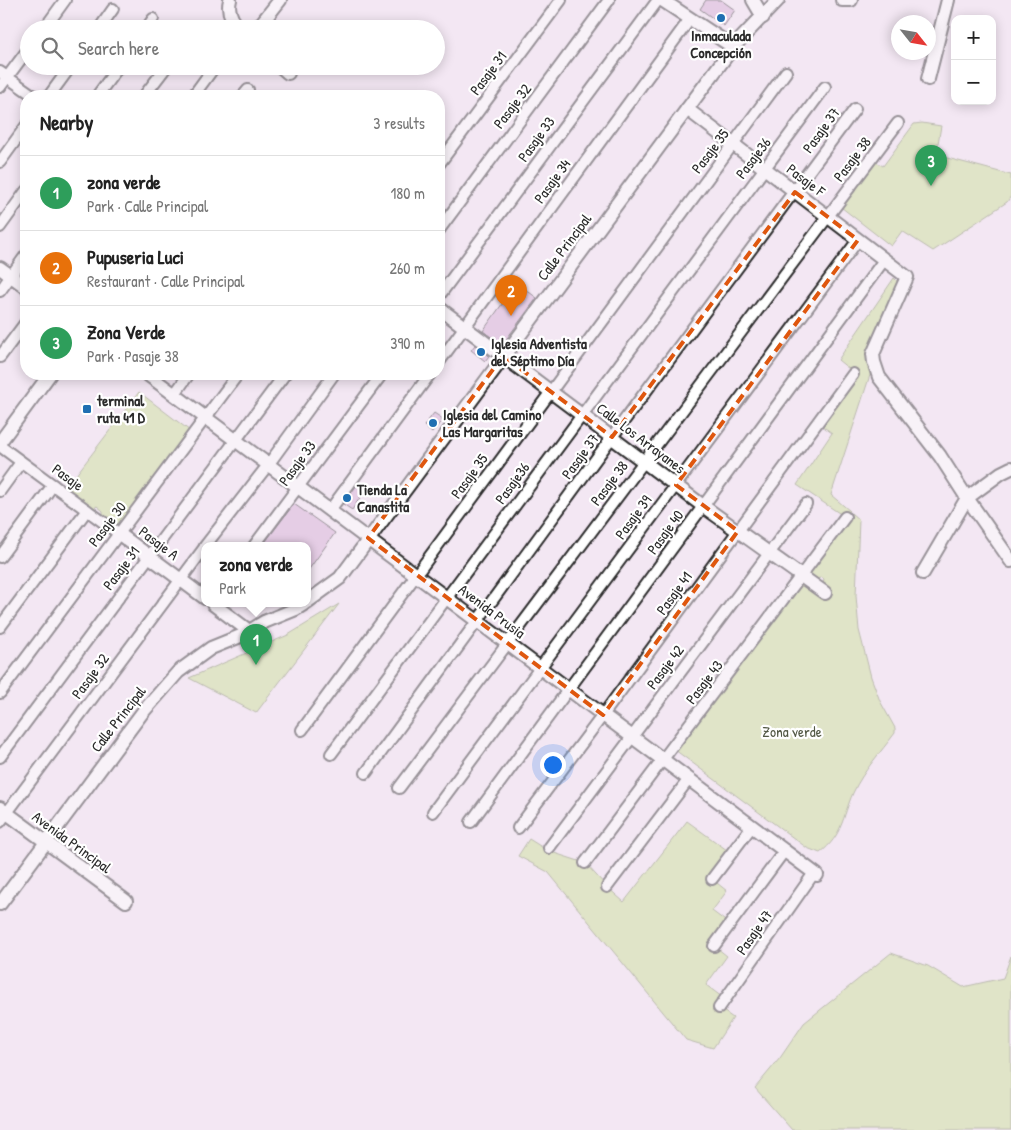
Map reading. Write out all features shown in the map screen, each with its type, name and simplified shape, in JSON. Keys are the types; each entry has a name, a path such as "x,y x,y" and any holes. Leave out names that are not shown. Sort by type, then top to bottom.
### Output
{"street":[{"path":"51,20 65,0"},
{"path":"230,0 231,20"},
{"path":"264,20 280,0"},
{"name":"Pasaje 31","path":"445,156 561,0"},
{"name":"Pasaje 32","path":"445,222 609,0"},
{"name":"Pasaje 33","path":"445,288 658,0"},
{"path":"662,0 733,47"},
{"path":"753,0 762,17"},
{"name":"Calle Principal","path":"311,599 340,578 686,109 733,47 778,0"},
{"path":"842,0 851,0"},
{"path":"928,79 948,0"},
{"path":"106,20 114,9"},
{"name":"Pasaje 34","path":"445,354 690,19"},
{"path":"0,87 4,74 20,57"},
{"name":"Pasaje 35","path":"302,730 550,390 786,72"},
{"path":"4,74 26,90"},
{"path":"53,90 64,75"},
{"path":"101,90 112,75"},
{"path":"149,90 160,75"},
{"path":"197,90 208,75"},
{"name":"Pasaje36","path":"330,754 825,87"},
{"name":"Pasaje F","path":"686,109 907,277 873,354 874,362 879,377 940,456 966,498"},
{"name":"Pasaje 37","path":"366,773 855,109"},
{"name":"Pasaje 38","path":"399,788 898,123"},
{"path":"0,162 20,134"},
{"path":"0,227 20,200"},
{"name":"Pasaje 39","path":"432,812 858,240"},
{"name":"Pasaje 40","path":"471,822 884,260"},
{"path":"0,291 20,263"},
{"path":"0,268 20,283"},
{"name":"Calle Los Arrayanes","path":"445,313 582,413 703,506 826,592"},
{"path":"0,357 20,330"},
{"name":"Pasaje 41","path":"518,828 853,374"},
{"path":"0,444 46,380"},
{"name":"Avenida Prusia","path":"155,380 815,874"},
{"path":"174,395 185,380"},
{"name":"Pasaje 30","path":"0,693 234,380"},
{"name":"Pasaje 31","path":"0,758 281,380"},
{"name":"Pasaje 32","path":"209,542 330,380"},
{"name":"Pasaje 33","path":"257,542 378,380"},
{"path":"330,510 426,380"},
{"name":"Pasaje","path":"0,444 21,462 118,533"},
{"path":"0,491 21,462"},
{"path":"923,573 966,498 1011,468"},
{"path":"0,557 54,485"},
{"path":"966,498 1011,561"},
{"name":"Pasaje 42","path":"549,848 806,504"},
{"path":"0,626 87,510"},
{"name":"Pasaje 43","path":"585,863 845,517"},
{"name":"Pasaje A","path":"118,533 201,595"},
{"name":"Pasaje 32","path":"2,815 201,552"},
{"path":"217,607 250,631"},
{"name":"Calle Principal","path":"0,904 142,713 178,672 211,648 250,631 264,622 300,607"},
{"path":"607,887 689,779"},
{"name":"Avenida Principal","path":"2,815 45,842 126,901"},
{"path":"712,879 752,826"},
{"path":"714,946 785,850"},
{"name":"Pasaje 47","path":"719,1008 815,874"}],"highlighted area":[{"path":"795,192 858,240 676,485 738,531 603,715 368,538 503,356 612,437"}],"green space":[{"path":"922,123 941,126 936,155 1011,175 1011,196 1007,202 933,251 902,231 891,246 837,204 871,159 883,166 914,124"},
{"path":"894,278 898,282 868,351 867,362 871,372 831,495 850,511 845,517 797,485 832,433 814,420 849,369 838,360"},
{"path":"139,392 194,434 118,533 103,519 103,511 97,506 91,510 63,492"},
{"name":"Zona verde","path":"851,513 859,520 856,596 859,630 871,677 880,701 895,728 895,733 862,777 853,793 838,833 820,853 807,848 675,750 801,582 828,588 823,583 824,579 821,577 817,580 806,573"},
{"path":"339,604 256,713 189,678 288,635"},
{"path":"687,821 731,853 712,879 727,891 712,911 728,923 712,944 727,956 706,985 722,997 716,1006 733,1018 713,1048 686,1040 548,872 518,856 529,839 548,851 585,863 624,902"},
{"path":"891,953 928,966 963,987 1003,978 1011,956 1011,1130 792,1130 755,1088 780,1058 804,1023"}],"building":[{"name":"Inmaculada Concepción","path":"706,0 721,0 735,10 724,26 700,9"},
{"path":"517,283 537,298 502,345 483,331"},
{"name":"Iglesia Adventista del Séptimo Día","path":"475,345 489,356 485,361 471,350"},
{"name":"Iglesia del Camino Las Margaritas","path":"434,413 443,419 432,433 424,426"},
{"path":"357,485 365,490 352,510 343,504"},
{"path":"294,504 335,533 311,566 311,542 265,542"}],"place":[{"name":"Inmaculada Concepción","path":"721,18"},
{"name":"Zona Verde","path":"931,186"},
{"name":"Pupuseria Luci","path":"511,316"},
{"name":"Iglesia Adventista del Séptimo Día","path":"481,352"},
{"name":"terminal ruta 41 D","path":"87,409"},
{"name":"Iglesia del Camino Las Margaritas","path":"433,423"},
{"name":"Tienda La Canastita","path":"347,498"},
{"name":"zona verde","path":"256,665"}]}
